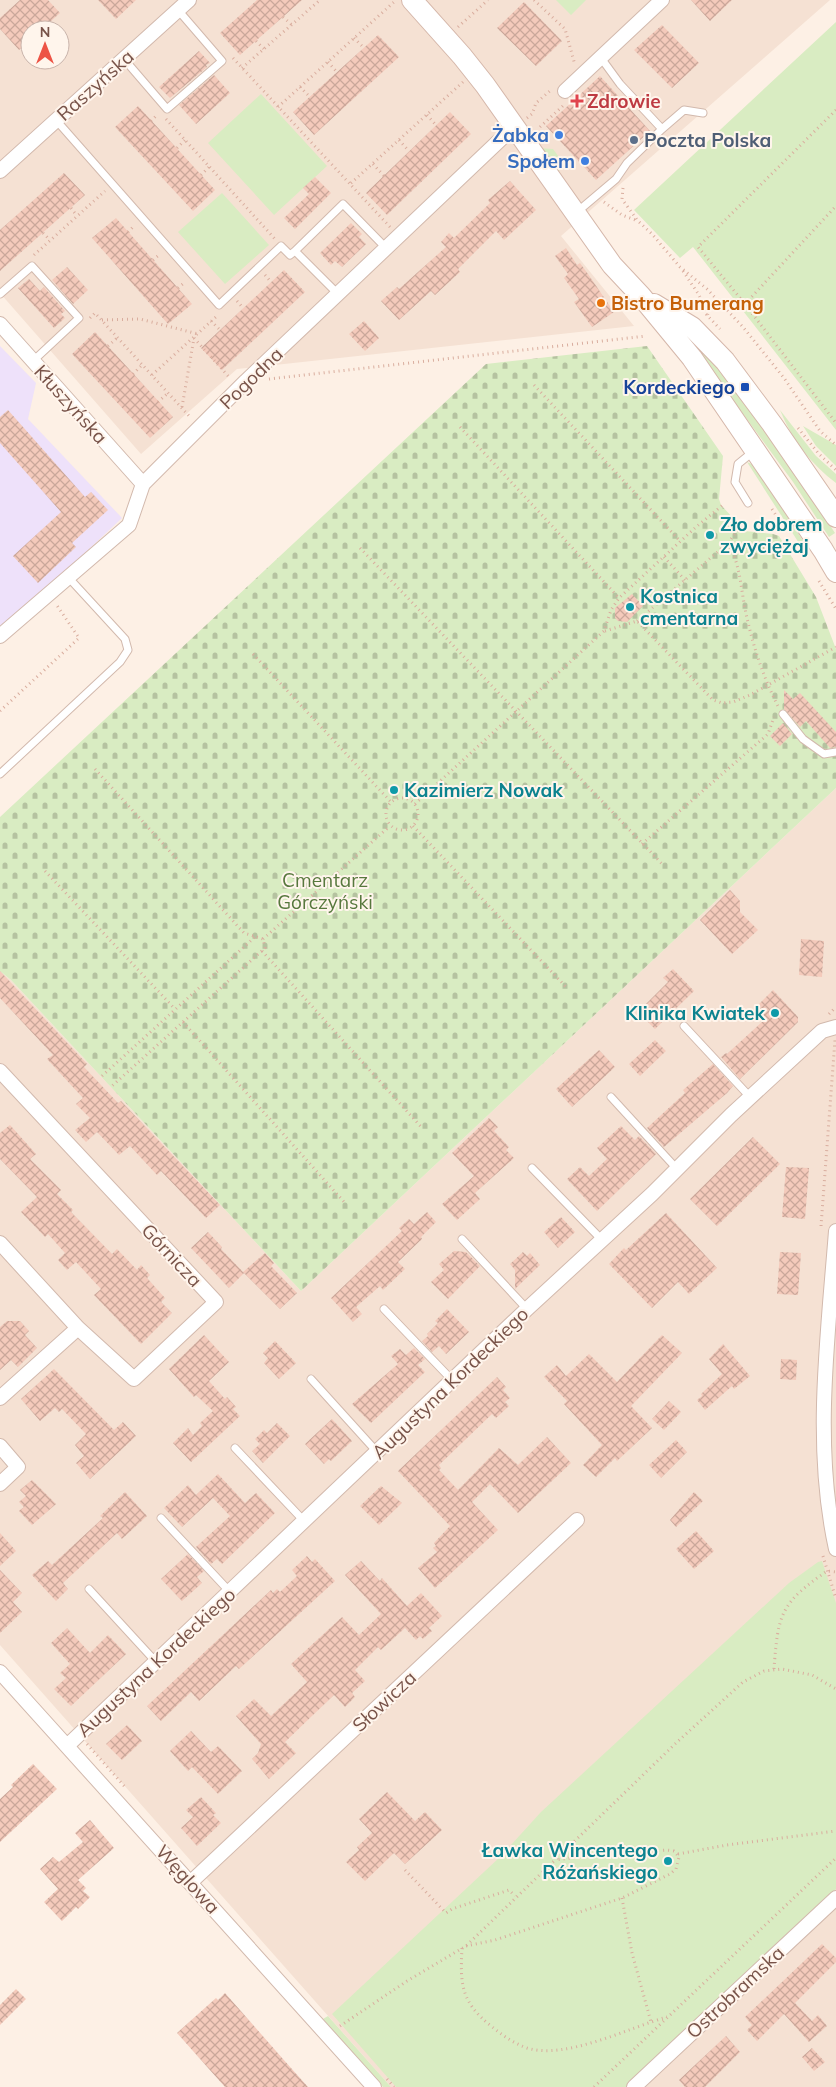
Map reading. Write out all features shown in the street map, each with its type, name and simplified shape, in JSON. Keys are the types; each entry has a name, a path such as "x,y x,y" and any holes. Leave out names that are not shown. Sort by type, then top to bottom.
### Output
{"street":[{"name":"Raszyńska","path":"0,171 189,0"},
{"path":"566,91 662,0"},
{"path":"403,1 462,56 516,128 617,272 641,296 692,358 830,555 836,572"},
{"name":"Pogodna","path":"0,636 129,525 142,484 246,381 339,295 502,138 516,128"},
{"path":"641,296 687,323 705,339 750,394 836,517"},
{"name":"Kłuszyńska","path":"0,324 142,484"},
{"path":"800,465 814,478 836,493"},
{"name":"Augustyna Kordeckiego","path":"68,1746 822,1031 836,1027"},
{"name":"Górnicza","path":"0,1071 216,1302 134,1378 78,1328 0,1244"},
{"path":"836,1231 826,1374 824,1456 829,1510 836,1550"},
{"path":"0,1398 78,1328"},
{"path":"0,1446 18,1467 0,1484"},
{"name":"Słowicza","path":"191,1882 577,1520"},
{"name":"Węglowa","path":"0,1672 374,2087"},
{"name":"Ostrobramska","path":"634,2087 836,1898"}],"lane":[{"path":"124,59 167,109 222,61 178,10"},
{"path":"601,58 620,84 662,129"},
{"path":"575,214 616,179 627,163 684,110 703,113"},
{"path":"56,120 219,305 281,246 290,255 343,204 387,249"},
{"path":"295,251 339,295"},
{"path":"0,294 32,266 79,318 33,361"},
{"path":"748,503 735,482 738,464 756,450"},
{"path":"0,774 120,662 128,650 125,639 68,577"},
{"path":"783,714 803,739 824,754 836,752"},
{"path":"684,1026 751,1098"},
{"path":"611,1097 677,1169"},
{"path":"532,1168 602,1240"},
{"path":"462,1239 527,1309"},
{"path":"384,1309 452,1380"},
{"path":"311,1379 378,1453"},
{"path":"235,1448 305,1522"},
{"path":"161,1518 230,1592"},
{"path":"89,1589 156,1662"}],"path":[{"path":"242,68 320,0"},
{"path":"456,29 488,0"},
{"path":"534,0 565,29 575,66 583,74"},
{"path":"278,107 354,38 403,1"},
{"path":"283,17 292,25"},
{"path":"354,38 364,48"},
{"path":"256,41 264,49"},
{"path":"230,55 392,230"},
{"path":"328,62 337,72"},
{"path":"350,184 463,81"},
{"path":"300,87 310,97"},
{"path":"516,128 532,114 536,103 550,90 566,91"},
{"path":"154,106 281,246"},
{"path":"836,110 698,247 745,304 836,423"},
{"path":"151,120 160,112"},
{"path":"426,115 436,125"},
{"path":"176,148 185,140"},
{"path":"399,140 409,151"},
{"path":"372,164 384,176"},
{"path":"201,175 210,167"},
{"path":"623,185 622,199 638,221 652,234 680,267 699,294 709,316"},
{"path":"30,259 107,189 113,196"},
{"path":"597,195 622,215 638,221"},
{"path":"745,304 836,206"},
{"path":"71,208 77,216"},
{"path":"128,232 137,223 131,216"},
{"path":"43,233 50,240"},
{"path":"153,260 162,252 168,259"},
{"path":"680,267 707,289 743,327 784,378 820,431 836,445"},
{"path":"178,288 187,280 193,287"},
{"path":"211,308 217,315"},
{"path":"152,375 223,310"},
{"path":"88,320 95,313 190,417"},
{"path":"101,320 140,320 198,334"},
{"path":"211,321 220,330"},
{"path":"246,381 646,336"},
{"path":"108,346 118,338"},
{"path":"194,338 231,380"},
{"path":"182,407 194,338"},
{"path":"133,374 142,365"},
{"path":"534,385 680,541"},
{"path":"158,402 168,393"},
{"path":"460,427 619,598"},
{"path":"604,631 611,610 619,598 680,541 724,504"},
{"path":"415,804 604,631 638,621 728,543 742,524"},
{"path":"728,543 734,552 746,618 768,686 783,714"},
{"path":"360,548 664,866"},
{"path":"664,557 685,580"},
{"path":"816,576 836,609"},
{"path":"0,711 79,638 48,594"},
{"path":"638,621 712,700 722,703 733,702 768,686 836,647"},
{"path":"253,654 391,802"},
{"path":"642,844 768,734 778,705"},
{"path":"95,770 244,933 263,939"},
{"path":"399,798 408,799 415,804 418,811 418,819 413,826 406,830 397,830 390,826 386,818 386,809 391,802 399,798"},
{"path":"263,939 390,826"},
{"path":"413,826 567,988"},
{"path":"45,871 175,1009"},
{"path":"102,1076 254,937"},
{"path":"112,1086 262,951 265,948 263,939"},
{"path":"262,951 423,1129"},
{"path":"183,1022 344,1203"},
{"path":"774,1669 777,1636 783,1613 788,1603 827,1571 836,1572"},
{"path":"466,1946 515,1896 729,1693 743,1682 764,1671 774,1669 800,1671 812,1675 836,1689"},
{"path":"555,1860 602,1854 667,1850 678,1854 726,1845 836,1830"},
{"path":"340,2026 408,1981 466,1946 495,1940 622,1898 670,1874 679,1864 678,1854"},
{"path":"594,2087 836,1858"},
{"path":"405,1870 446,1913 452,1909 509,1890 515,1896"},
{"path":"622,1898 633,1960 651,2022"},
{"path":"462,1948 461,1982 466,1999 483,2019 506,2038 525,2047 546,2051 582,2046 667,2017"}],"shaded area":[{"path":"0,0 830,0 561,236 634,326 237,369 141,454 0,293"},
{"path":"0,346 36,383 28,419 122,518 3,630 0,627"},
{"path":"836,788 836,2087 391,2087 0,1645 0,971 11,980 301,1291"}],"green space":[{"path":"556,0 586,0 571,15"},
{"path":"836,22 836,430 693,247 680,258 634,210"},
{"path":"261,94 327,166 274,215 208,143"},
{"path":"538,148 553,149 562,161 558,175"},
{"path":"222,193 269,245 225,284 178,232"},
{"path":"694,340 750,410 835,533 829,537 793,482 691,343"},
{"name":"Cmentarz Górczyński","path":"647,346 723,456 719,499 721,505 745,531 779,536 816,597 836,649 836,788 301,1291 11,980 0,971 0,817 486,364"},
{"path":"780,410 816,456 836,474 836,483 818,468 803,451 790,431"},
{"path":"803,426 836,445 836,466 816,446"},
{"path":"747,462 754,465 809,550 804,551"},
{"path":"822,1561 836,1603 836,1889 627,2087 396,2087 332,2014 500,1857 541,1812 789,1583"},
{"path":"328,2016 391,2087 383,2087 323,2019"}],"building":[{"path":"20,0 48,0 60,13 52,20 20,20 19,50 0,29 0,18"},
{"path":"98,0 136,0 116,19"},
{"path":"257,0 302,0 240,55 220,33"},
{"path":"691,0 732,0 710,21"},
{"path":"524,2 562,41 536,66 497,28"},
{"path":"662,25 699,63 672,88 634,50"},
{"path":"378,35 399,57 314,135 293,112"},
{"path":"199,51 210,63 170,98 159,87"},
{"path":"214,75 230,93 196,124 179,105"},
{"path":"600,76 650,131 596,180 546,126"},
{"path":"138,106 215,190 193,211 115,127"},
{"path":"450,112 471,134 387,215 366,193"},
{"path":"64,173 85,195 0,271 0,230"},
{"path":"315,177 331,193 295,229 284,218 309,194 303,188"},
{"path":"510,181 536,210 504,240 496,231 458,269 460,272 435,295 431,291 399,320 381,301 397,287 399,289 446,247 441,242 449,233 454,238 490,203 488,200"},
{"path":"116,218 192,304 168,324 92,238"},
{"path":"351,223 362,234 359,237 366,244 342,267 335,261 331,265 320,253"},
{"path":"566,248 577,265 580,263 614,312 592,327 574,302 579,299 564,278 568,274 555,256"},
{"path":"67,267 88,290 73,304 52,280"},
{"path":"284,270 305,292 222,370 201,348"},
{"path":"29,279 40,291 44,287 65,311 61,314 65,318 54,328 18,288"},
{"path":"364,321 379,338 365,351 349,334"},
{"path":"95,332 173,417 150,438 72,354"},
{"path":"8,410 85,497 91,492 108,510 72,543 76,547 38,583 13,556 61,512 0,443 0,417"},
{"name":"Kostnica cmentarna","path":"632,594 643,606 627,622 618,621 615,618 615,608"},
{"path":"784,690 793,699 800,693 836,732 836,747 830,748 806,721 800,727 784,709"},
{"path":"783,723 792,734 780,746 770,736"},
{"path":"730,890 740,901 740,912 758,930 732,954 700,920"},
{"path":"801,939 824,941 822,977 799,975"},
{"path":"673,969 694,991 655,1029 638,1012 668,982 663,978"},
{"path":"0,971 87,1064 84,1067 118,1103 121,1101 220,1205 206,1218 161,1171 157,1175 130,1146 119,1155 97,1132 86,1142 75,1130 90,1118 76,1104 83,1098 47,1059 53,1055 0,998"},
{"path":"773,990 798,1017 798,1022 740,1079 721,1057 727,1054 763,1021 753,1010"},
{"path":"655,1040 666,1051 640,1076 629,1064"},
{"path":"599,1050 615,1067 572,1107 556,1089"},
{"path":"713,1064 733,1086 664,1147 647,1128 685,1093 683,1090"},
{"path":"489,1118 498,1127 494,1131 509,1147 506,1150 514,1158 475,1193 480,1199 457,1220 442,1204 474,1176 452,1153"},
{"path":"10,1125 36,1154 30,1159 61,1190 57,1194 73,1210 71,1212 112,1254 117,1249 137,1270 141,1265 150,1275 147,1278 165,1298 161,1302 172,1313 141,1344 94,1295 101,1289 76,1262 67,1270 58,1260 65,1253 48,1234 45,1237 21,1212 37,1197 0,1159 0,1133"},
{"path":"621,1126 635,1140 639,1136 656,1154 597,1211 567,1179 580,1167 589,1176 607,1159 597,1148"},
{"path":"753,1137 780,1164 717,1226 690,1199"},
{"path":"786,1167 809,1168 805,1219 782,1217"},
{"path":"427,1212 436,1222 421,1237 422,1239 398,1262 405,1269 383,1290 380,1286 356,1307 362,1314 353,1322 331,1298 402,1231 399,1228 409,1219 414,1224"},
{"path":"666,1213 717,1268 689,1294 678,1282 652,1308 609,1264 624,1248 626,1250"},
{"path":"561,1217 575,1232 558,1248 544,1232"},
{"path":"208,1232 244,1273 229,1288 191,1248"},
{"path":"454,1251 466,1252 480,1266 448,1299 431,1282 444,1270 439,1264"},
{"path":"523,1252 527,1256 530,1253 540,1265 515,1289 515,1270 510,1264"},
{"path":"780,1252 801,1253 798,1295 777,1294"},
{"path":"265,1253 274,1263 271,1266 297,1293 280,1309 243,1272"},
{"path":"447,1309 469,1332 446,1354 439,1346 432,1352 422,1341 438,1323 435,1321"},
{"path":"7,1321 20,1321 29,1331 25,1335 37,1348 18,1367 11,1360 0,1370 0,1327"},
{"path":"204,1335 229,1362 209,1381 225,1399 227,1397 236,1407 233,1409 240,1416 191,1462 173,1443 188,1428 193,1435 202,1426 200,1423 213,1411 196,1395 194,1397 169,1369"},
{"path":"662,1335 682,1353 631,1406 652,1428 617,1461 615,1458 596,1477 583,1465 602,1445 564,1404 567,1401 544,1377 557,1365 566,1376 589,1354 617,1382"},
{"path":"275,1341 296,1363 279,1379 264,1363 268,1358 263,1353"},
{"path":"723,1344 750,1376 734,1389 732,1386 705,1410 697,1400 722,1374 709,1359"},
{"path":"414,1348 425,1359 418,1365 425,1372 371,1423 352,1404 398,1364 391,1356 400,1349 406,1355"},
{"path":"781,1359 797,1360 796,1380 780,1379"},
{"path":"54,1369 114,1430 123,1422 136,1436 90,1479 76,1463 84,1456 75,1445 86,1434 62,1409 59,1412 55,1408 40,1421 21,1399"},
{"path":"497,1377 506,1387 503,1390 510,1398 505,1402 509,1406 496,1418 492,1414 439,1465 441,1468 439,1470 458,1490 499,1448 518,1465 547,1437 571,1463 518,1513 490,1484 472,1502 498,1530 435,1588 418,1568 437,1552 433,1548 436,1546 434,1543 450,1526 398,1471"},
{"path":"669,1401 681,1412 664,1430 652,1419"},
{"path":"332,1419 352,1441 331,1461 329,1459 324,1464 305,1444"},
{"path":"277,1423 290,1436 263,1463 252,1451 260,1444 255,1439 264,1430 267,1433"},
{"path":"676,1440 687,1452 661,1478 649,1465"},
{"path":"218,1474 245,1503 256,1493 275,1513 222,1564 217,1559 211,1564 196,1547 230,1516 213,1498 182,1527 164,1508 188,1485 196,1495"},
{"path":"32,1480 56,1504 32,1525 19,1511 24,1507 19,1502 26,1496 20,1490"},
{"path":"381,1486 402,1503 379,1525 360,1506"},
{"path":"125,1492 147,1516 122,1539 117,1533 63,1583 68,1589 56,1601 32,1575 48,1561 52,1565 103,1518 100,1516"},
{"path":"694,1492 703,1501 676,1527 670,1520"},
{"path":"696,1531 714,1551 694,1569 676,1549"},
{"path":"0,1533 16,1551 0,1566"},
{"path":"188,1554 204,1571 197,1577 202,1583 182,1601 161,1579"},
{"path":"307,1556 312,1562 315,1559 335,1581 239,1669 236,1666 199,1701 191,1692 161,1721 147,1706 271,1590 273,1593 277,1589 280,1592 297,1576 292,1570"},
{"path":"361,1561 380,1581 382,1578 407,1606 421,1593 442,1616 429,1628 432,1631 423,1639 420,1636 416,1640 405,1628 381,1650 378,1647 355,1670 365,1681 352,1693 355,1697 345,1707 334,1695 313,1715 285,1742 296,1753 269,1779 252,1759 258,1753 261,1744 236,1716 254,1699 271,1716 307,1682 291,1664 342,1617 359,1635 381,1614 345,1575"},
{"path":"0,1570 22,1593 13,1602 22,1612 0,1633"},
{"path":"67,1628 90,1653 108,1635 126,1654 71,1706 54,1689 66,1678 60,1673 70,1664 51,1643"},
{"path":"127,1725 142,1741 122,1760 106,1744"},
{"path":"191,1731 211,1752 218,1746 242,1771 218,1794 192,1767 188,1771 170,1751"},
{"path":"33,1764 57,1789 0,1842 0,1799 13,1787 11,1785"},
{"path":"387,1792 415,1821 425,1812 442,1830 405,1864 394,1853 365,1881 346,1862 359,1850 357,1847 372,1833 359,1819"},
{"path":"201,1797 216,1813 213,1815 221,1823 197,1846 181,1828 193,1817 186,1810"},
{"path":"90,1820 114,1848 78,1880 86,1888 83,1891 90,1897 78,1909 76,1907 62,1921 44,1902 58,1889 40,1869 53,1857 59,1862 83,1842 75,1833"},
{"path":"822,1944 836,1958 836,1962 795,2003 812,2021 818,2015 827,2026 809,2042 784,2014 757,2041 747,2030 752,2025 745,2017"},
{"path":"16,1989 26,1999 0,2025 0,2005"},
{"path":"225,1993 308,2087 225,2087 177,2033 216,1998 218,2000"},
{"path":"726,2036 740,2052 705,2087 685,2087 679,2080"},
{"path":"812,2048 825,2062 814,2071 802,2057"}],"place":[{"name":"Zdrowie","path":"577,101"},
{"name":"Żabka","path":"559,135"},
{"name":"Poczta Polska","path":"634,140"},
{"name":"Społem","path":"585,161"},
{"name":"Bistro Bumerang","path":"601,303"},
{"name":"Kordeckiego","path":"745,387"},
{"name":"Zło dobrem zwyciężaj","path":"710,535"},
{"name":"Kostnica cmentarna","path":"630,607"},
{"name":"Kazimierz Nowak","path":"394,790"},
{"name":"Klinika Kwiatek","path":"775,1013"},
{"name":"Ławka Wincentego Różańskiego","path":"668,1861"}]}
